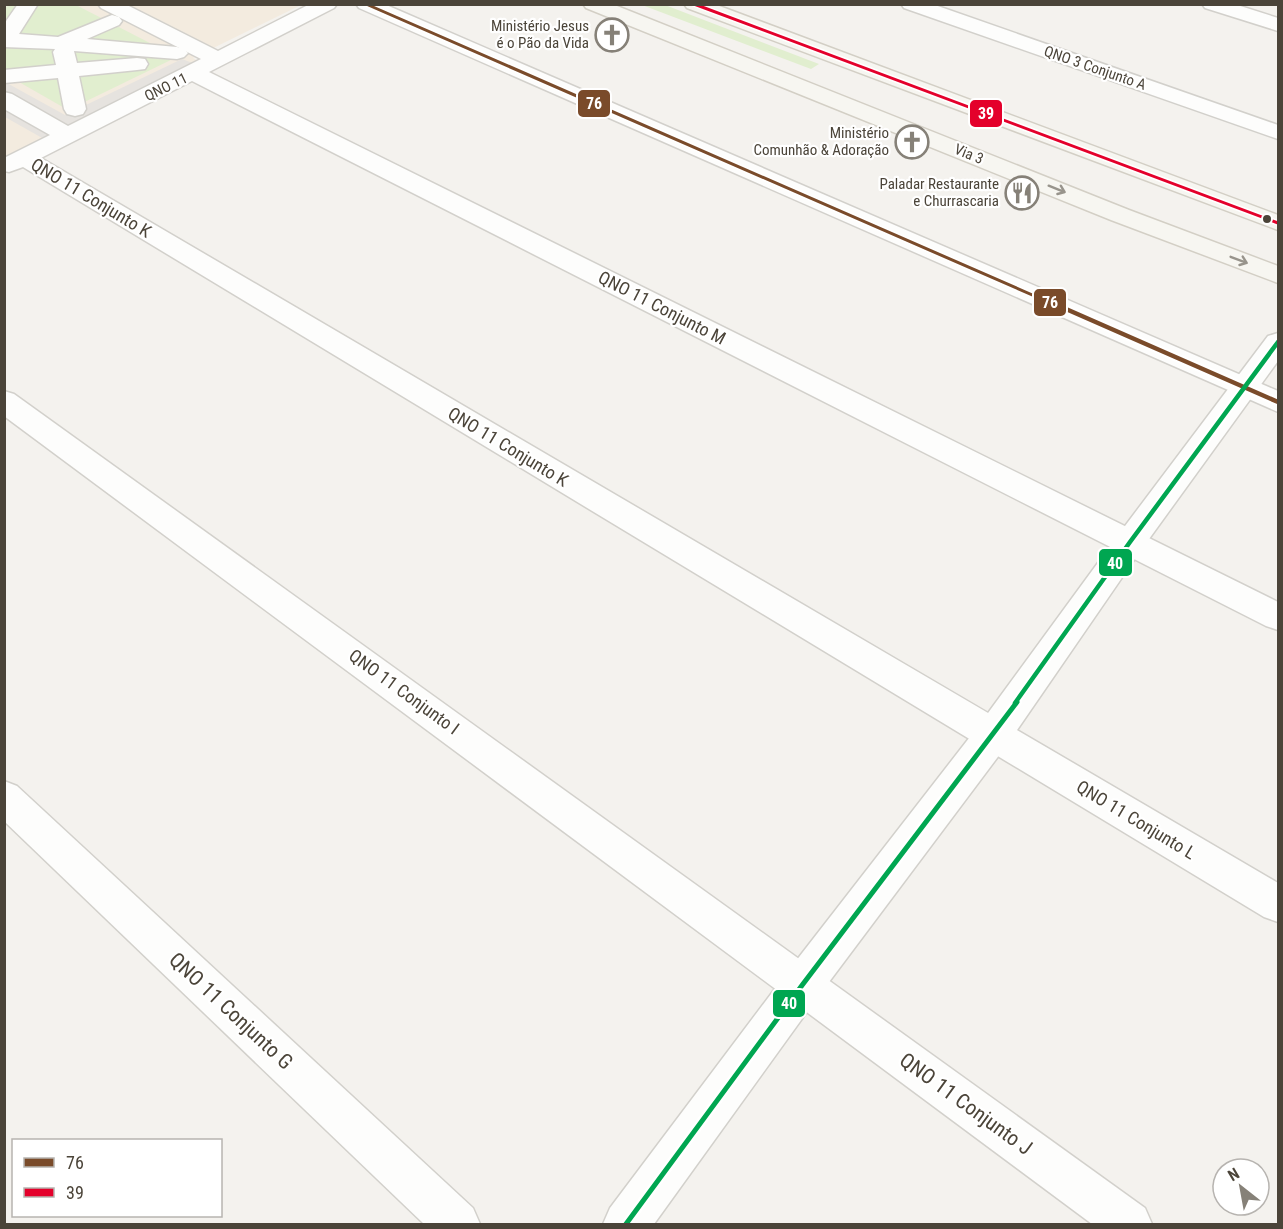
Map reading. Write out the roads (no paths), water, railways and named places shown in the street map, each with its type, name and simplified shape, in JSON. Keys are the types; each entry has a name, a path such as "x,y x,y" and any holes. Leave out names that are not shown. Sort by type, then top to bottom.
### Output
{"main road":[{"name":"Via 3","path":"593,4 1278,275"},
{"path":"599,4 684,29 803,76 821,77 835,72 838,64 829,56"},
{"path":"694,4 1278,223"},
{"path":"857,109 849,100 853,90 868,86 886,87 1049,148 1172,183"}],"street":[{"path":"5,40 28,4"},
{"name":"QNO 11","path":"14,163 68,136 182,62 219,60 327,4"},
{"path":"366,4 1278,402"},
{"name":"QNO 3 Conjunto A","path":"911,4 1278,132"},
{"path":"1212,4 1278,25"},
{"path":"4,70 61,36 110,13 219,60"},
{"path":"5,40 61,36 182,62"},
{"path":"61,36 75,109"},
{"path":"4,77 182,62"},
{"name":"QNO 11 Conjunto M","path":"182,62 1278,617"},
{"path":"4,99 68,136"},
{"name":"QNO 11 Conjunto K","path":"14,163 993,735"},
{"path":"626,1224 803,984 993,735 1130,542 1278,342"},
{"name":"QNO 11 Conjunto I","path":"4,401 803,984"},
{"name":"QNO 11 Conjunto L","path":"993,735 1278,904"},
{"name":"QNO 11 Conjunto G","path":"4,797 457,1224"},
{"name":"QNO 11 Conjunto J","path":"803,984 1129,1224"}],"place":[{"name":"Ministério Jesus é o Pão da Vida","path":"612,35"},
{"name":"Ministério Comunhão & Adoração","path":"912,142"},
{"name":"Paladar Restaurante e Churrascaria","path":"1022,193"}]}
